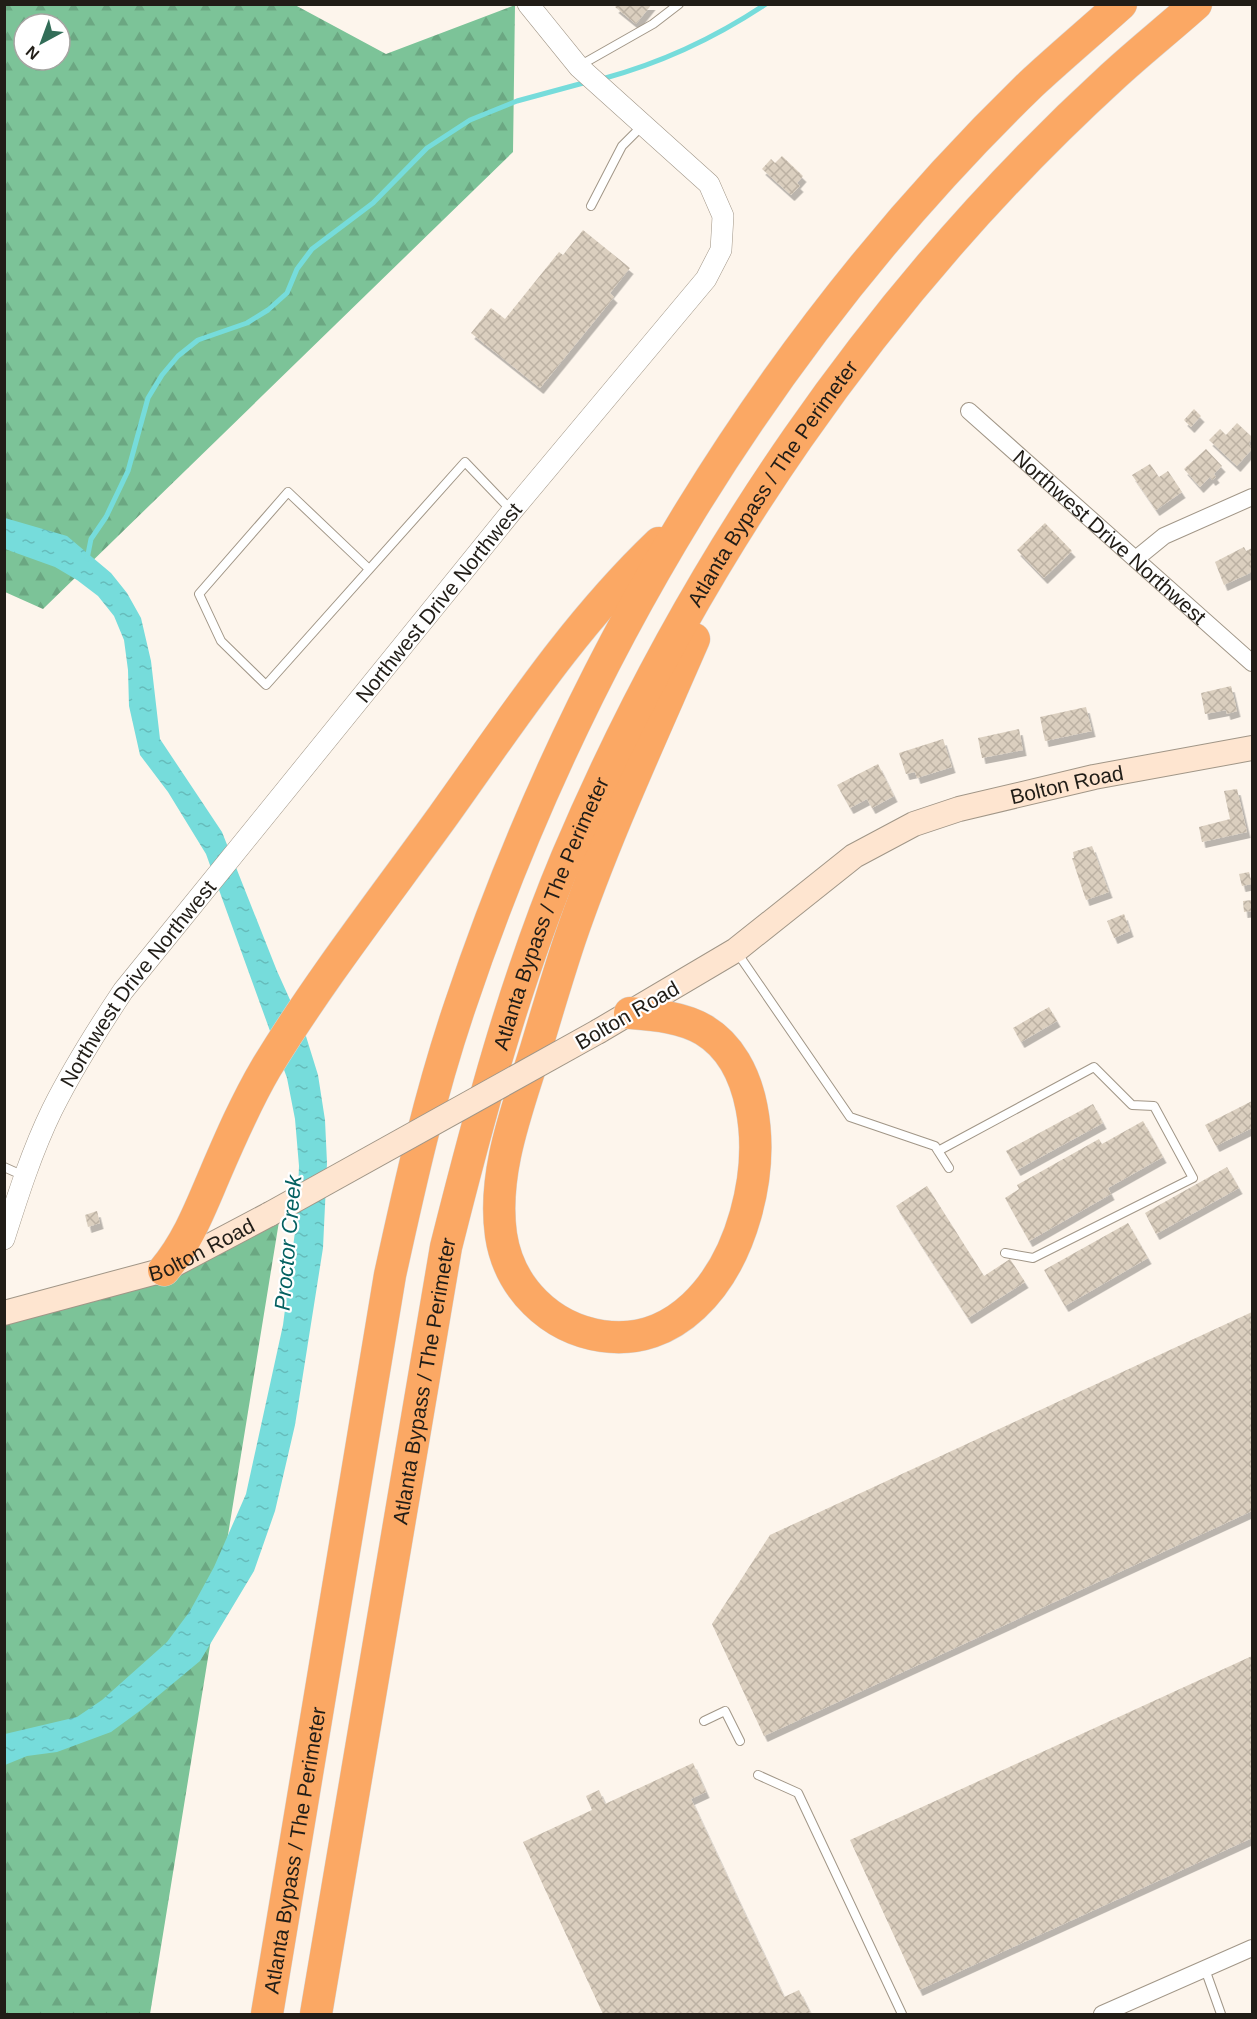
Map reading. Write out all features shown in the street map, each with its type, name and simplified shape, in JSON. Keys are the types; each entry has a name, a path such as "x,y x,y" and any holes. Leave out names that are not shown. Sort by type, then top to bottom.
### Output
{"highway":[{"name":"Atlanta Bypass / The Perimeter","path":"267,2014 390,1275 415,1160 437,1080 460,1006 514,857 552,769 617,637 687,515 795,357 887,240 937,183 1033,82 1121,4"},
{"name":"Atlanta Bypass / The Perimeter","path":"316,2014 446,1247 476,1128 537,937 566,860 601,779 677,632 719,557 868,342 956,238 1096,92 1196,4"},
{"path":"630,1013 663,1016 696,1026 714,1038 730,1055 742,1077 748,1100 754,1142 753,1173 749,1205 739,1238 711,1289 694,1307 672,1322 644,1333 606,1336 584,1332 561,1323 526,1294 511,1266 501,1237 502,1174 511,1129 571,937 639,765 755,502"},
{"path":"164,1270 180,1251 193,1228 238,1124 266,1069 333,969 573,635 627,573 687,515"}],"main road":[{"name":"Bolton Road","path":"4,1313 164,1270 270,1215 599,1031 736,950 854,856 914,824 959,809 1094,777 1252,747"}],"street":[{"name":"Northwest Drive Northwest","path":"4,1239 25,1176 51,1112 83,1051 123,991 512,511 706,279 721,250 723,216 710,184 579,67 528,4"},
{"name":"Northwest Drive Northwest","path":"969,411 1137,558 1252,663"},
{"path":"1137,558 1164,536 1252,497"},
{"path":"1102,2014 1252,1948"}],"lane":[{"path":"579,67 653,24 679,4"},
{"path":"591,206 622,146 645,124"},
{"path":"369,569 288,492 200,594 221,641 266,684 465,462 512,511"},
{"path":"736,950 850,1117 935,1146 949,1168"},
{"path":"938,1151 1094,1067 1132,1105 1154,1106 1193,1178 1033,1258 1005,1254"},
{"path":"4,1167 25,1176"},
{"path":"704,1721 725,1711 740,1741"},
{"path":"758,1775 798,1793 902,2014"},
{"path":"1205,1969 1221,2014"}],"green space":[{"path":"5,5 295,5 386,54 515,5 513,152 43,609 5,592"},
{"path":"283,1197 150,2014 5,2014 5,1315 140,1289"}],"water":[{"path":"5,518 67,536 111,573 127,593 141,618 151,661 160,739 222,832 277,971 305,1033 318,1075 325,1120 327,1163 323,1248 295,1425 275,1511 254,1571 200,1661 141,1710 111,1732 57,1752 27,1756 5,1765 5,1734 77,1717 102,1700 167,1642 190,1611 214,1567 246,1494 283,1325 297,1216 299,1166 295,1119 287,1078 206,854 168,792 140,755 129,706 124,640 114,616 98,596 77,580 55,567 5,549"}],"building":[{"path":"618,4 652,4 636,24 615,7"},
{"path":"782,156 803,176 797,183 800,186 791,195 762,169 771,159 775,163"},
{"path":"583,230 630,268 610,293 614,297 540,388 471,333 491,308 505,319 559,252 563,255"},
{"path":"1194,409 1201,416 1191,427 1184,420"},
{"path":"1237,423 1252,437 1249,444 1252,449 1237,466 1209,440 1220,429 1226,435"},
{"path":"1206,449 1222,466 1214,474 1216,477 1212,480 1210,477 1200,487 1184,469"},
{"path":"1150,464 1159,477 1168,471 1182,492 1156,510 1132,475"},
{"path":"1045,523 1072,551 1044,578 1017,550"},
{"path":"1244,547 1246,551 1252,548 1252,572 1224,585 1215,562"},
{"path":"1231,686 1237,711 1227,714 1226,710 1205,714 1201,693"},
{"path":"1086,707 1092,731 1045,741 1040,717"},
{"path":"1019,729 1023,750 982,758 978,738"},
{"path":"943,739 952,767 917,778 915,772 906,774 899,753"},
{"path":"878,764 894,796 872,808 867,799 850,808 837,785"},
{"path":"1237,789 1247,832 1202,842 1199,827 1230,819 1224,791"},
{"path":"1092,846 1109,892 1086,900 1072,858 1074,858 1073,852"},
{"path":"1249,872 1252,884 1242,886 1239,874"},
{"path":"1252,900 1252,911 1244,912 1243,901"},
{"path":"1124,914 1130,931 1114,938 1107,921"},
{"path":"1049,1007 1057,1021 1021,1042 1013,1028"},
{"path":"1252,1101 1252,1128 1216,1146 1205,1125"},
{"path":"1093,1104 1103,1123 1017,1170 1006,1151"},
{"path":"1143,1121 1163,1157 1108,1188 1111,1194 1029,1241 1005,1198 1019,1189 1017,1185 1099,1139 1102,1144"},
{"path":"1227,1167 1239,1188 1156,1234 1145,1213"},
{"path":"927,1186 984,1276 1010,1259 1025,1282 968,1318 896,1206"},
{"path":"97,1211 100,1223 88,1227 85,1215"},
{"path":"1128,1223 1148,1258 1065,1306 1044,1270"},
{"path":"1252,1312 1252,1511 764,1736 712,1624 770,1535"},
{"path":"1252,1656 1252,1838 919,1990 850,1840"},
{"path":"693,1763 706,1792 691,1799 784,1997 799,1990 811,2014 603,2014 523,1842 592,1810 586,1796 599,1790 605,1804"}],"waterway":[{"path":"602,79 646,65 687,48 727,28 766,4"},
{"path":"87,559 91,539 106,517 128,471 148,398 162,375 178,356 198,340 247,323 268,310 287,293 297,269 312,249 373,203 427,148 470,120 517,101 587,82"}],"water label":[{"name":"Proctor Creek","path":"288,1243"}]}
